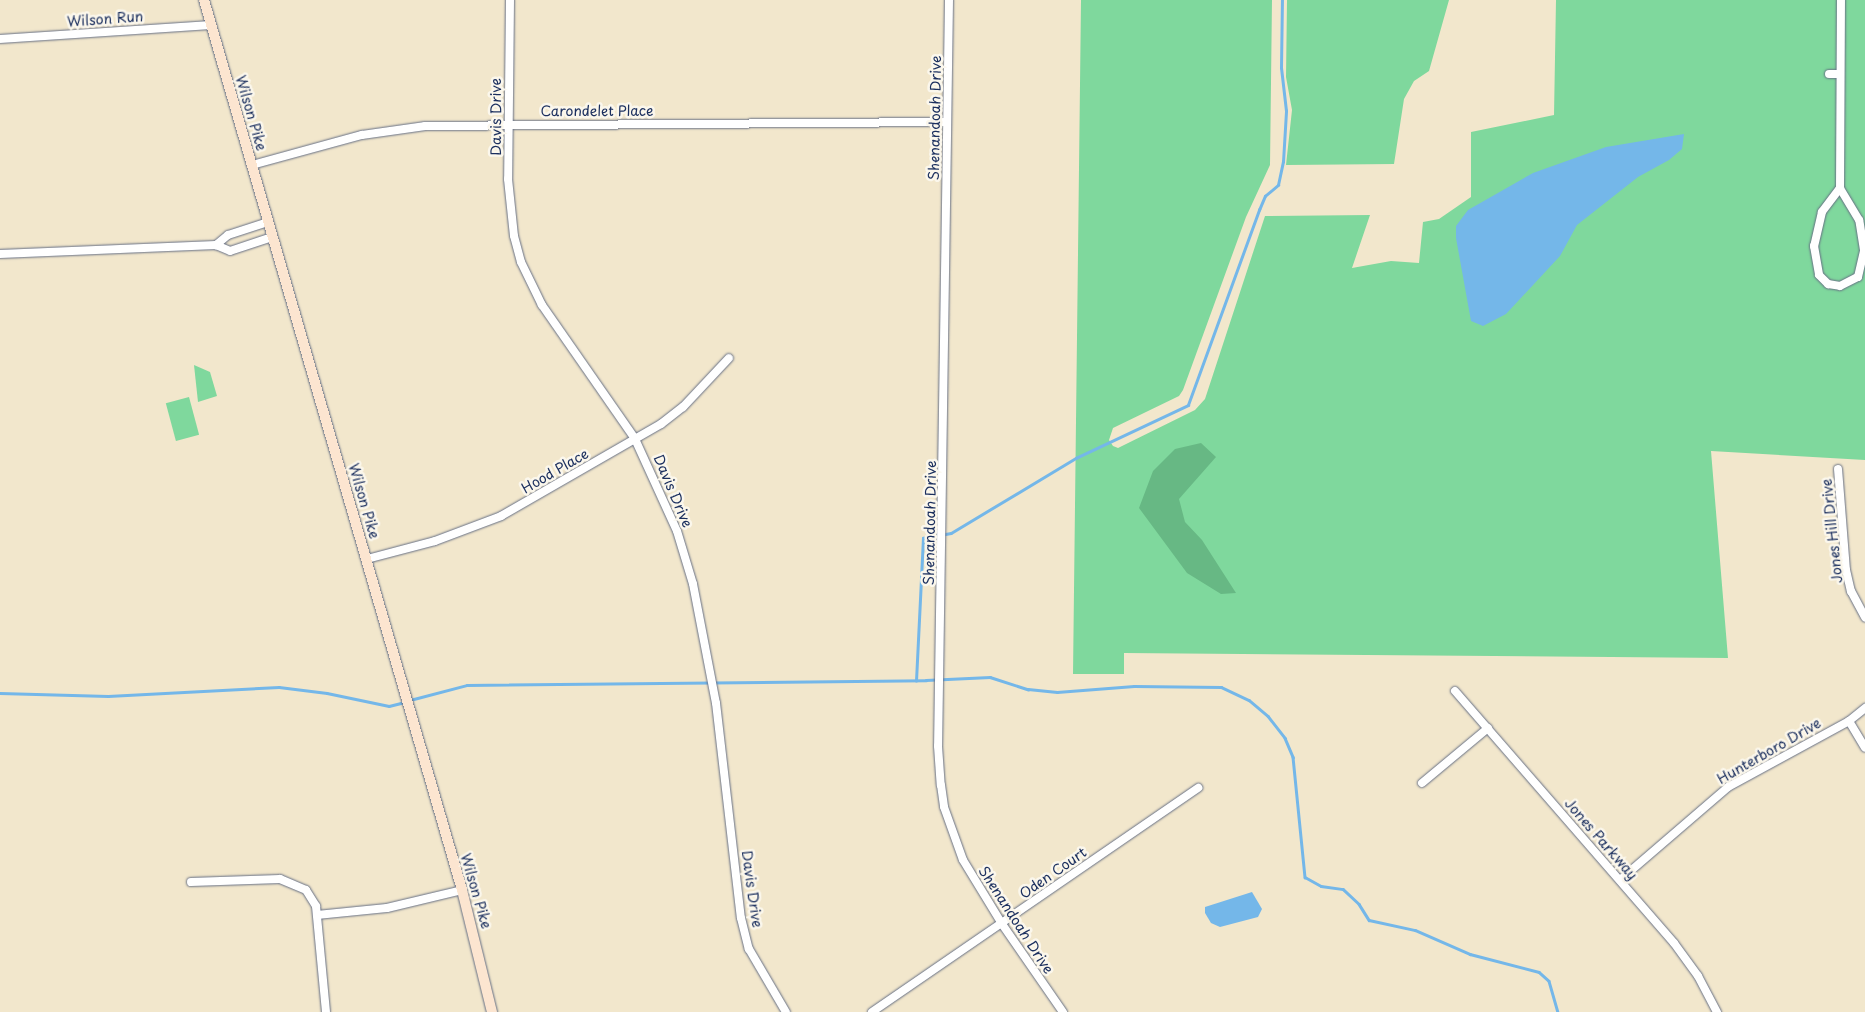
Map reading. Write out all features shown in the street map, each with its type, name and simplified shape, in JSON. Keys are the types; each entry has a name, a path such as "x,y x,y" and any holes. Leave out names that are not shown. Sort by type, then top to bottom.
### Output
{"main road":[{"name":"Wilson Pike","path":"204,0 367,559 404,697 462,890 492,1012"}],"street":[{"name":"Davis Drive","path":"510,0 510,207 521,262 542,305 635,440 663,496 688,563 713,687 741,918 749,949 786,1012"},
{"name":"Shenandoah Drive","path":"949,0 938,746 944,807 963,860 1002,924 1063,1012"},
{"path":"1840,188 1822,212 1814,246 1819,275 1824,282 1840,286 1858,277 1864,250 1859,220 1840,188 1841,0"},
{"name":"Wilson Run","path":"0,38 211,24"},
{"path":"1829,74 1840,74"},
{"name":"Carondelet Place","path":"252,165 384,130 509,124 947,122"},
{"path":"216,245 228,235 268,222"},
{"path":"0,254 216,245 230,251 272,237"},
{"name":"Hood Place","path":"367,559 435,541 501,516 635,440 682,407 729,358"},
{"name":"Jones Hill Drive","path":"1838,469 1846,570 1851,591 1865,617"},
{"name":"Jones Parkway","path":"1455,691 1674,943 1698,976 1717,1012"},
{"name":"Hunterboro Drive","path":"1620,880 1728,787 1848,720 1865,708"},
{"path":"1848,720 1865,748"},
{"path":"1422,783 1488,728"},
{"name":"Oden Court","path":"872,1012 1198,788"},
{"path":"191,882 288,880 311,896 317,915 326,1012"},
{"path":"317,915 387,908 462,890"}],"green space":[{"path":"1081,0 1272,0 1270,165 1246,217 1183,390 1179,396 1113,428 1109,440 1113,446 1118,448 1195,410 1205,399 1265,216 1370,215 1352,268 1391,261 1419,263 1423,222 1439,219 1471,197 1471,132 1554,115 1556,0 1865,0 1865,460 1711,451 1728,658 1124,653 1124,674 1073,674"},
{"path":"1287,0 1449,0 1429,71 1414,81 1404,99 1394,164 1286,165 1292,110 1286,77"},
{"path":"194,365 210,372 217,396 198,402"},
{"path":"189,397 199,435 176,441 166,403"},
{"path":"1201,443 1216,457 1179,499 1185,522 1202,540 1236,593 1221,594 1187,573 1139,508 1153,471 1175,449"}],"water":[{"path":"1684,134 1682,149 1669,160 1638,177 1577,225 1560,256 1506,314 1483,326 1471,321 1456,238 1456,226 1468,210 1533,173 1606,147"},
{"path":"1252,892 1262,909 1258,917 1220,927 1211,923 1205,913 1205,907"}],"waterway":[{"path":"916,681 923,538 951,533 1076,458 1188,405 1259,210 1265,196 1278,185 1283,162 1286,111 1281,68 1282,0"},
{"path":"410,700 467,685 926,680 990,677 1028,689 1057,692 1134,686 1221,687 1249,700 1268,716 1285,738 1293,757 1305,877 1321,886 1343,889 1359,904 1369,920 1415,930 1470,954 1539,972 1549,981 1558,1012"},
{"path":"0,693 108,696 279,687 327,693 389,706 405,702"}]}
